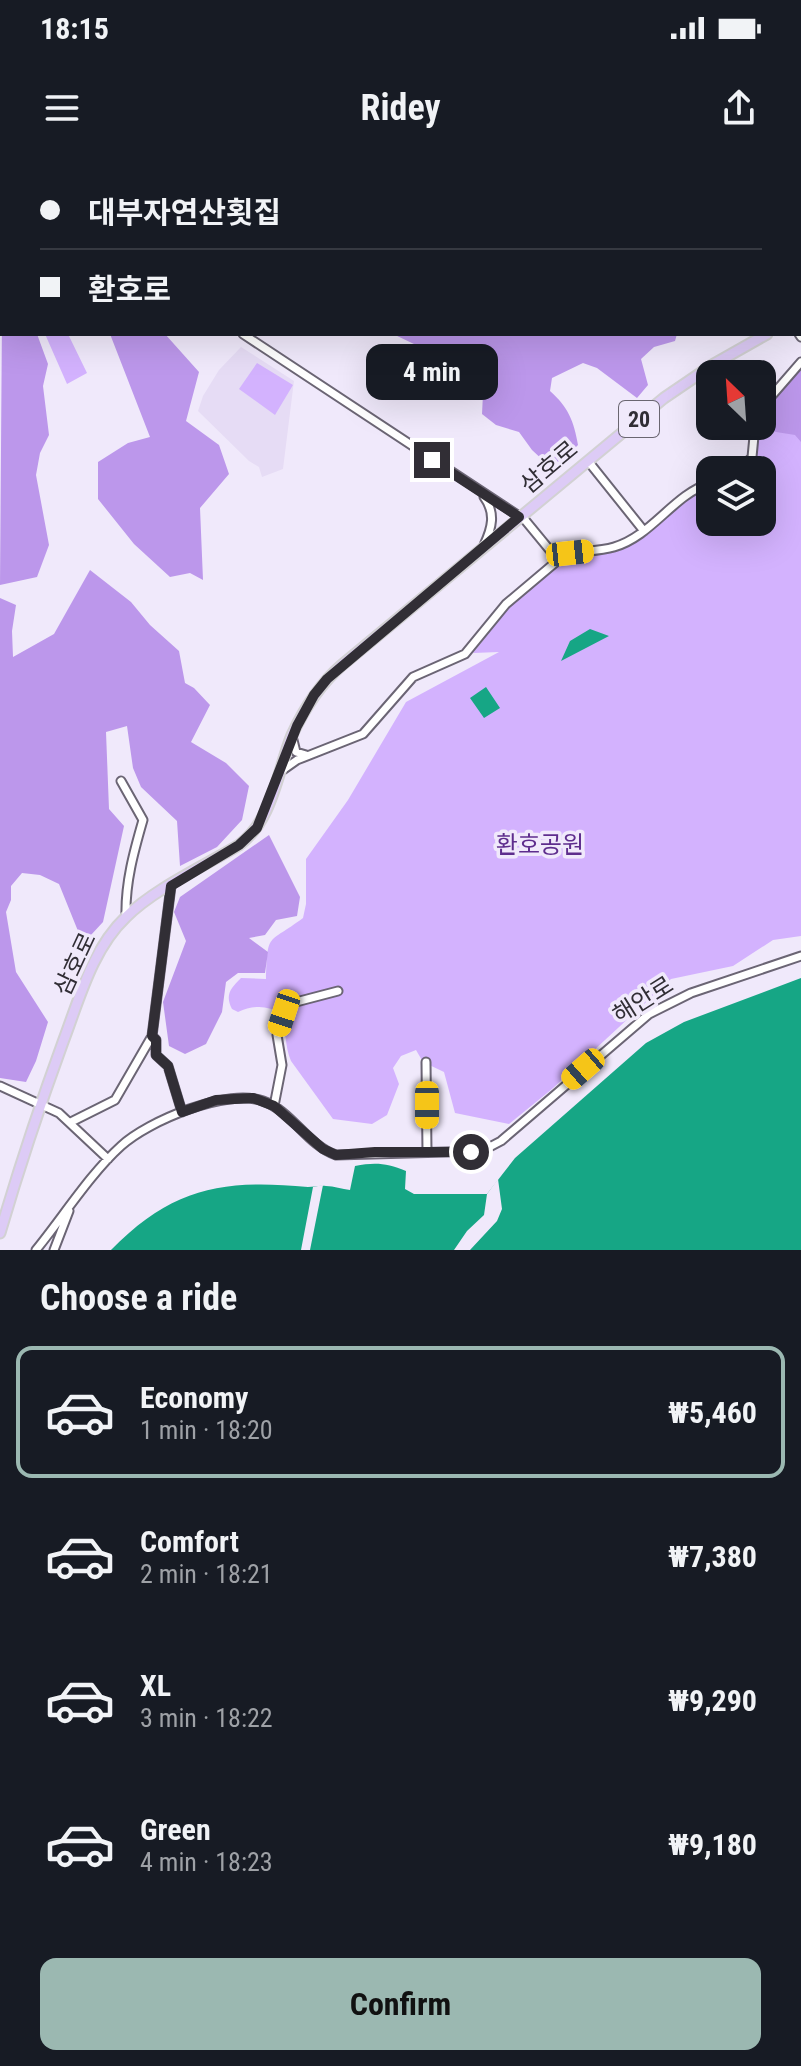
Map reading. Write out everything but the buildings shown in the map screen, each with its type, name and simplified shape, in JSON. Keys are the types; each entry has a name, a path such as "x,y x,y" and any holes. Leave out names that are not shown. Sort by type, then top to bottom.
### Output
{"main road":[{"name":"삼호로","path":"0,1233 40,1104 92,968 109,936 126,917 252,835 265,813 292,736 314,695 336,670 679,387 763,336"}],"street":[{"path":"246,336 519,517 558,560"},
{"path":"745,336 749,344"},
{"path":"776,391 801,362"},
{"path":"588,461 644,531"},
{"path":"280,772 308,755 363,734 413,677 465,654 506,604 558,560 570,553 616,547 644,531 696,490"},
{"path":"483,495 491,507 492,519 484,546"},
{"path":"292,736 296,752 308,755"},
{"path":"121,781 143,820 135,840 126,894 126,917"},
{"path":"71,1122 115,1100 152,1036 171,886"},
{"name":"해안로","path":"274,1106 323,1149 336,1155 477,1151 492,1147 649,1014 691,993 801,956"},
{"path":"36,1250 108,1159 128,1140 209,1101 253,1098 274,1106 282,1065 277,1035 285,1009 296,1002 338,991"},
{"path":"152,1036 156,1040 156,1055 168,1066 182,1112"},
{"path":"426,1062 427,1152"},
{"path":"0,1086 71,1122 108,1159"},
{"path":"54,1250 72,1205"}],"shaded area":[{"path":"2,336 38,336 48,364 43,386 49,435 40,453 36,475 49,545 37,577 0,585"},
{"path":"111,336 167,336 199,372 186,421 219,445 229,474 200,508 203,580 190,573 170,577 134,544 98,499 98,462 128,443 150,437"},
{"path":"397,336 676,336 675,341 654,347 641,359 648,385 637,398 597,368 583,363 552,378 550,391 569,415 578,445 562,461 546,463 519,432 496,425 482,414 483,394 474,376 446,370 437,355"},
{"path":"241,347 294,381 283,469 262,477 259,467 198,411 219,370"},
{"path":"801,367 801,442 795,435 776,432 776,395"},
{"path":"90,570 131,602 150,625 179,651 185,683 210,705 191,742 226,763 249,786 242,820 217,847 180,866 177,821 141,787 133,768 127,726 106,732 109,809 124,826 103,922 91,935 78,931 59,884 40,875 22,873 11,886 11,900 6,912 16,972 48,1022 26,1082 0,1078 0,598 16,605 12,631 13,657 54,634"},
{"path":"590,629 609,636 561,661 570,641"},
{"path":"486,687 500,708 484,718 470,698"},
{"path":"269,835 300,897 297,916 276,920 265,935 249,938 268,952 265,973 238,973 226,982 222,1012 206,1044 185,1054 169,1046 163,1002 186,941 174,912 180,897"},
{"path":"801,978 801,1250 111,1250 156,1212 201,1192 250,1185 324,1186 350,1190 355,1166 381,1164 406,1171 405,1189 414,1194 487,1194 515,1158 646,1043 684,1022"}],"green space":[{"path":"46,336 69,336 87,373 67,384"},
{"path":"257,363 293,385 275,415 239,389"},
{"name":"환호공원","path":"801,367 801,936 773,940 733,966 671,979 552,1089 509,1124 455,1113 444,1072 423,1062 416,1050 401,1056 393,1068 399,1084 387,1115 372,1124 333,1119 291,1061 282,1014 260,1007 238,1012 232,1009 229,1000 231,989 241,978 266,979 272,941 303,918 306,859 348,800 406,702 499,652 473,653 512,603 553,568 574,555 612,552 641,536 696,493 696,536 776,536 776,456 755,456 757,440 776,440 776,395"}],"pier":[{"path":"498,1179 502,1209 497,1221 470,1250 454,1250 467,1231 484,1215 487,1194"},
{"path":"323,1185 310,1250 301,1250 313,1187"}],"route":[{"path":"432,460 519,517 327,679 302,715 265,813 252,835 171,886 152,1036 156,1040 158,1059 168,1066 182,1112 216,1100 253,1098 274,1106 323,1149 336,1155 471,1152"}]}
